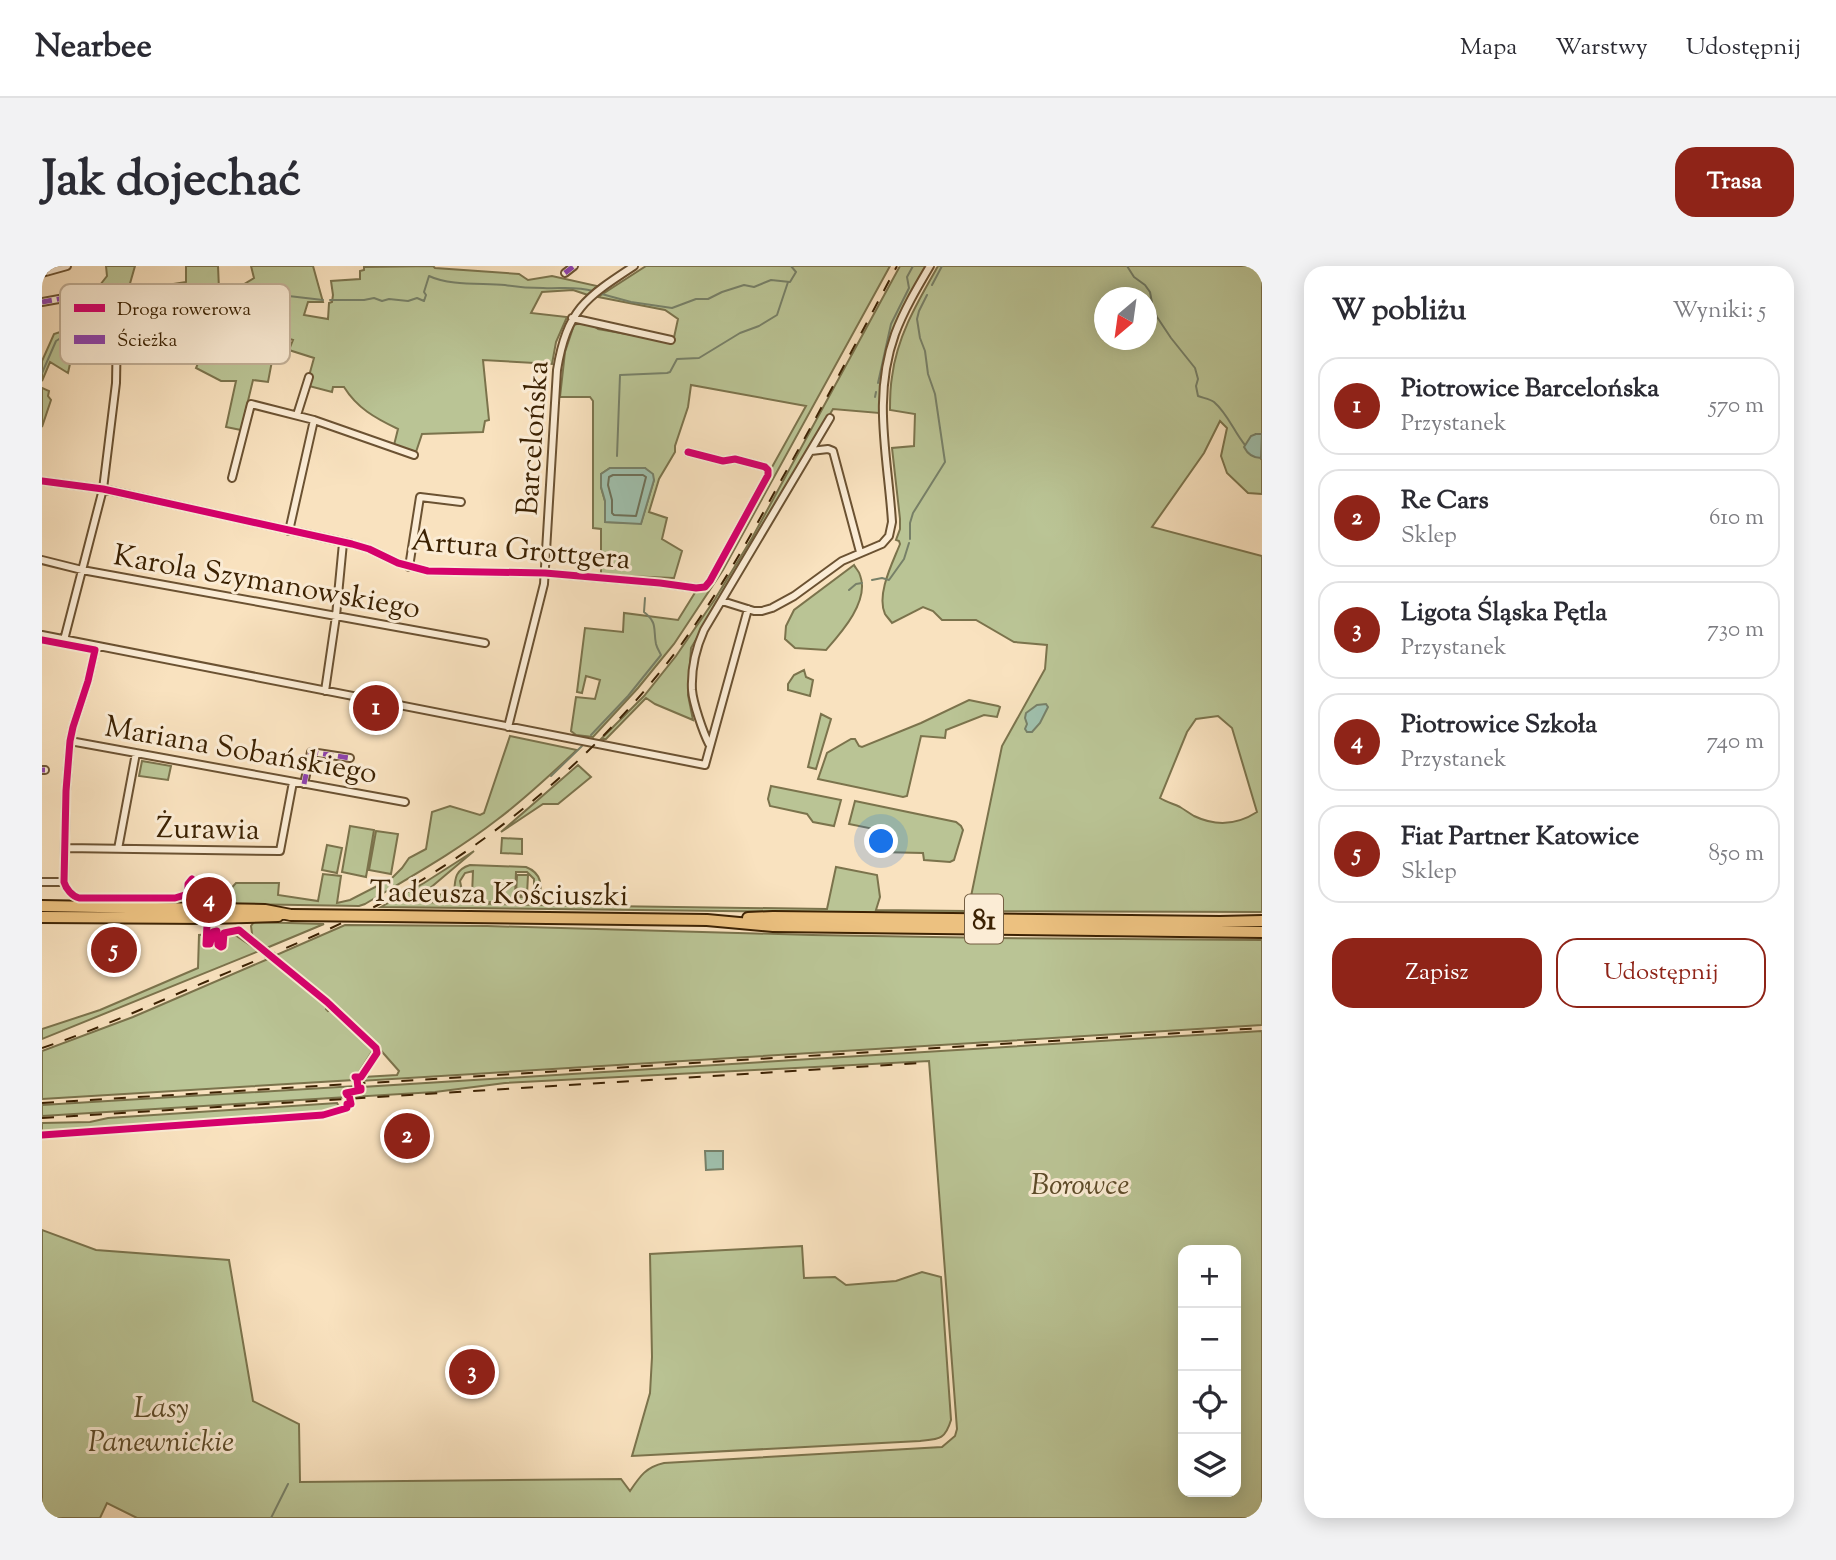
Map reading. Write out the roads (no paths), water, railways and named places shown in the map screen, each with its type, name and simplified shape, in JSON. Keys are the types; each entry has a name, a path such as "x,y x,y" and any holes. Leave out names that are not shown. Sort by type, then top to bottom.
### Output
{"main road":[{"name":"Tadeusza Kościuszki","path":"42,906 265,910 291,915"},
{"name":"Tadeusza Kościuszki","path":"42,917 234,918 291,915 707,920 773,917 1262,921"},
{"name":"Tadeusza Kościuszki","path":"707,920 773,926 1262,932"}],"street":[{"path":"43,270 66,266"},
{"path":"565,273 574,266"},
{"name":"Barcelońska","path":"508,727 545,573 557,370 562,341 572,318 592,296 634,266"},
{"path":"722,601 762,611 774,607 842,561 876,547 887,539 892,522 882,423 885,375 901,320 930,266"},
{"path":"42,302 60,299"},
{"path":"572,318 671,340"},
{"path":"64,640 103,489 116,364"},
{"path":"297,415 309,377"},
{"path":"232,478 251,404 314,420 414,455"},
{"path":"710,745 692,692 694,663 704,630 830,418"},
{"path":"289,531 314,420"},
{"path":"811,451 833,450 860,552"},
{"name":"Artura Grottgera","path":"42,481 103,489 369,549 409,567 428,571 545,573 660,583 696,589 705,587 710,581 741,528 768,475 768,470 735,459 723,461 688,452"},
{"name":"Artura Grottgera","path":"409,567 420,497 461,502"},
{"path":"325,691 343,543"},
{"name":"Karola Szymanowskiego","path":"42,560 82,570 485,643"},
{"path":"42,635 705,765 748,609"},
{"path":"42,882 64,883 70,741 96,646"},
{"name":"Mariana Sobańskiego","path":"70,741 405,802"},
{"path":"304,784 311,752 350,758"},
{"path":"118,849 136,753"},
{"name":"Żurawia","path":"65,848 280,851 293,782"}],"water":[{"path":"1262,434 1261,458 1251,456 1244,447 1251,436"},
{"path":"610,468 645,468 653,474 654,480 641,524 605,522 601,474"},
{"path":"1046,704 1048,707 1040,723 1032,732 1027,732 1026,713 1037,705"},
{"path":"705,1151 723,1151 723,1169 706,1170"}],"waterway":[{"path":"598,293 631,302 672,308 696,299 708,299 744,285 754,287 771,280 790,282 796,272 791,266"},
{"path":"878,383 891,324 909,288 907,277 913,266"},
{"path":"932,285 942,266"},
{"path":"1127,266 1150,292 1157,317 1195,368 1198,396 1219,407 1245,445"},
{"path":"330,300 374,298 382,301 408,301 417,298 424,301 429,276 456,283 593,291"},
{"path":"617,456 620,375 670,372 677,359 699,358 740,333 759,326 777,315 788,282"},
{"path":"910,539 913,513 945,462 935,394 928,374 917,319 927,295"},
{"path":"290,296 323,300"},
{"path":"42,373 56,341 60,338"},
{"path":"875,397 876,392"},
{"path":"872,580 889,580 904,559 909,543"},
{"path":"849,590 862,583"},
{"path":"591,735 628,696 661,655 656,644 653,623 644,612 645,598"},
{"path":"551,776 582,746"},
{"path":"271,1518 288,1484"}],"railway":[{"path":"42,1048 106,1024 336,926 376,906 461,855 541,794 578,761 647,688 705,609 767,505 897,266"},
{"path":"42,1103 1262,1028"},
{"path":"42,1118 922,1063"}],"place":[{"name":"Piotrowice Barcelońska","path":"376,708"},
{"name":"Piotrowice Szkoła","path":"209,900"},
{"name":"Fiat Partner Katowice","path":"114,950"},
{"name":"Re Cars","path":"407,1136"},
{"name":"Ligota Śląska Pętla","path":"472,1372"}],"park label":[{"name":"Borowce","path":"1080,1184"},
{"name":"Lasy Panewnickie","path":"161,1424"}]}
